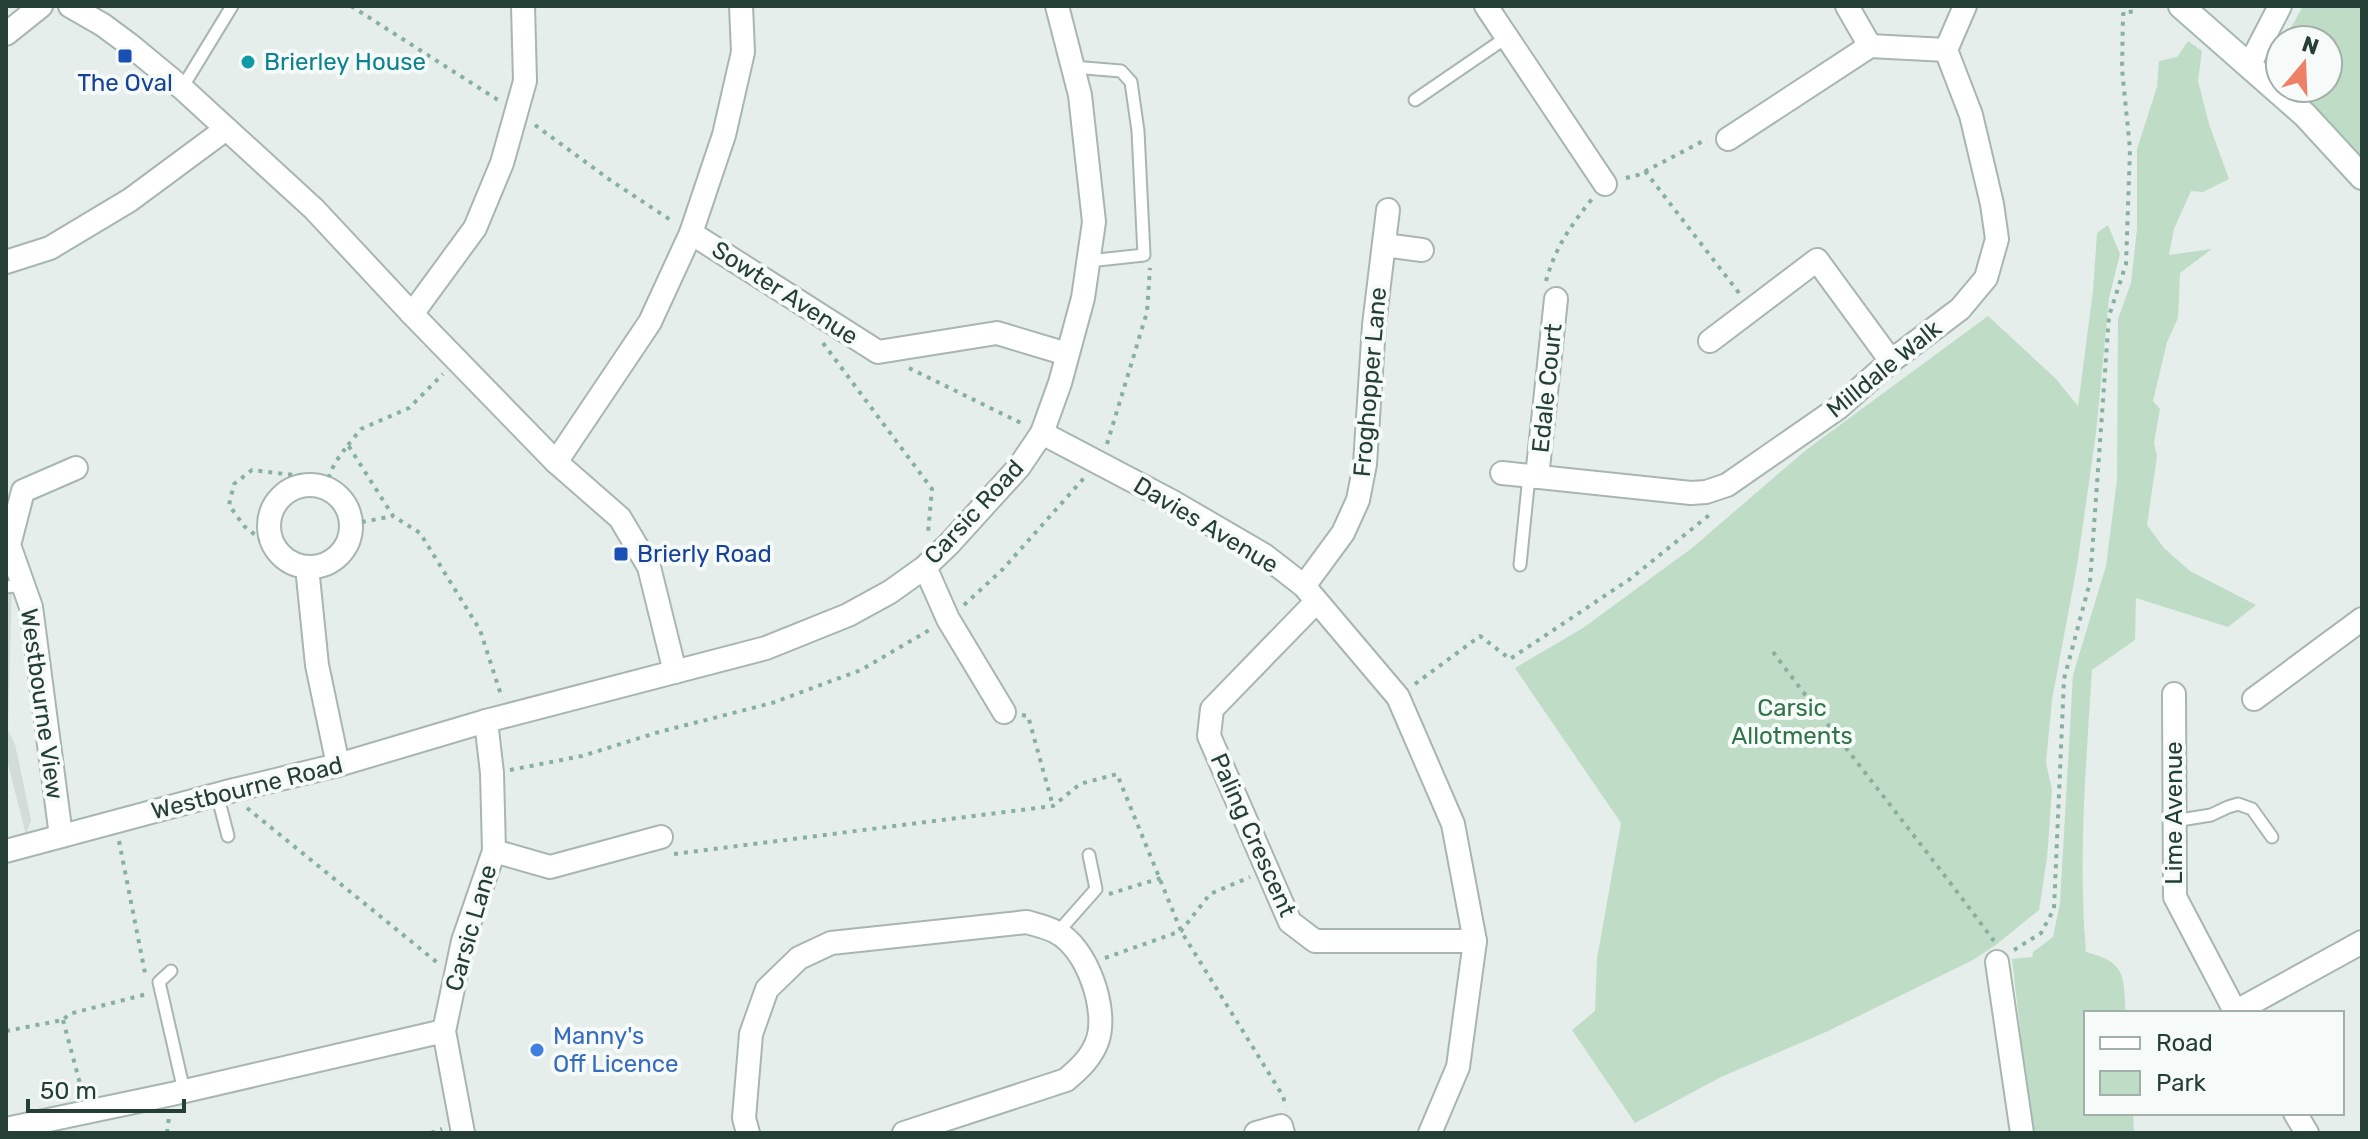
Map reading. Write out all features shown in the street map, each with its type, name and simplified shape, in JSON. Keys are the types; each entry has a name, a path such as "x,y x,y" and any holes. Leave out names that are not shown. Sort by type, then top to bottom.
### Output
{"main road":[{"path":"2181,6 2305,115 2362,177"}],"street":[{"path":"6,34 41,6"},
{"path":"70,6 103,25 182,88 314,209 556,462 620,518 649,567 675,672"},
{"path":"412,314 475,228 502,163 525,81 523,6"},
{"path":"556,462 650,322 691,233 724,135 743,52 741,6"},
{"name":"Carsic Road","path":"497,718 766,648 848,615 890,592 925,567 1019,467 1042,433 1067,354 1083,298 1094,222 1088,155 1073,67 1057,6"},
{"path":"1486,6 1605,184"},
{"path":"1847,6 1870,46"},
{"path":"1728,139 1870,46 1946,50 1965,6"},
{"path":"2249,66 2280,6"},
{"name":"Milldale Walk","path":"1502,473 1691,493 1720,488 1838,408 1891,361 1960,309 1986,278 1997,239 1971,115 1946,50"},
{"path":"6,262 50,248 130,200 226,129"},
{"name":"Froghopper Lane","path":"1310,594 1358,500 1365,464 1374,325 1388,210"},
{"name":"Sowter Avenue","path":"691,233 878,352 997,333 1067,354"},
{"path":"1384,245 1422,250"},
{"path":"1710,341 1817,260 1891,361"},
{"name":"Edale Court","path":"1533,476 1556,299"},
{"name":"Davies Avenue","path":"1042,433 1173,502 1264,555 1310,594 1398,697 1453,824 1475,941 1458,1067 1430,1133"},
{"name":"Westbourne View","path":"61,836 31,607 14,586 9,545 23,491 76,468"},
{"path":"327,483 344,502 352,524 350,537 344,550 334,560 321,566 296,565 278,553 271,539 271,512 277,500 287,491 327,483"},
{"path":"307,567 317,665 338,765"},
{"path":"925,567 948,619 1004,712"},
{"name":"Paling Crescent","path":"1310,594 1212,709 1209,736 1290,922 1315,941 1475,941"},
{"path":"2254,699 2362,619"},
{"name":"Lime Avenue","path":"2174,694 2175,897 2235,1011"},
{"name":"Westbourne Road","path":"6,851 338,765 497,718"},
{"name":"Carsic Lane","path":"463,1133 444,1031 463,941 494,851 492,773 497,718"},
{"path":"494,851 550,867 661,837"},
{"path":"748,1133 744,1118 751,1034 767,989 799,958 831,943 1027,922 1058,932 1077,949 1087,965 1102,1017 1097,1041 1083,1065 1066,1080 904,1133"},
{"path":"2240,1011 2362,942"},
{"path":"1997,962 2022,1133"},
{"path":"6,1129 50,1126 88,1111 444,1031"},
{"path":"2296,1115 2307,1133"},
{"path":"1256,1133 1282,1129"}],"lane":[{"path":"182,88 232,6"},
{"path":"1415,100 1507,37"},
{"path":"1073,67 1121,71 1131,82 1138,131 1144,255 1089,261"},
{"path":"1520,565 1533,476"},
{"path":"221,793 228,836"},
{"path":"2174,821 2211,815 2238,804 2252,809 2272,837"},
{"path":"1058,932 1096,889 1089,855"},
{"path":"171,971 159,982 184,1091"}],"path":[{"path":"1997,962 2041,933 2054,909 2064,679 2090,582 2109,316 2126,264 2130,149 2122,69 2123,6"},
{"path":"2123,14 2131,14 2130,6"},
{"path":"1556,299 1545,286 1553,258 1568,228 1605,184 1645,171 1714,136 1728,139"},
{"path":"1645,171 1752,309"},
{"path":"822,317 823,345 932,489 925,567"},
{"path":"878,352 1042,433"},
{"path":"278,553 244,526 229,505 234,484 252,470 327,483 336,461 361,429 409,408 458,359"},
{"path":"348,445 393,516 420,533 480,630 497,718"},
{"path":"1398,697 1480,636 1510,659 1630,579 1719,508 1720,488"},
{"path":"352,524 393,516"},
{"path":"1773,652 1997,944 1997,962"},
{"path":"1004,712 1028,716 1053,806"},
{"path":"661,837 667,855 1053,806 1080,784 1117,774 1181,931 1283,1096 1291,1123 1282,1129"},
{"path":"221,793 456,977"},
{"path":"116,823 146,978"},
{"path":"1087,965 1181,931 1210,894 1267,869"},
{"path":"1086,900 1161,878"},
{"path":"6,1031 63,1020 69,1014 149,994 164,1002"},
{"path":"63,1020 88,1111"}],"shaded area":[{"path":"6,546 12,583 8,730 15,744 31,820 26,835 6,756"}],"green space":[{"path":"2303,6 2362,6 2362,158 2311,104 2344,104 2344,24 2293,24"},
{"path":"2188,41 2202,51 2198,81 2209,124 2229,179 2203,192 2191,191 2174,229 2169,255 2212,249 2180,273 2178,318 2167,342 2153,401 2160,409 2147,525 2164,548 2190,571 2256,605 2228,627 2136,598 2135,640 2092,670 2083,846 2086,952 2116,966 2123,980 2126,1011 2084,1011 2084,1115 2133,1115 2134,1133 2032,1133 2012,959 2032,957 2033,952 2053,937 2060,903 2073,675 2106,566 2117,480 2118,319 2131,283 2137,229 2137,149 2157,87 2159,61 2177,57"},
{"name":"Carsic Allotments","path":"2108,225 2120,254 2109,298 2096,433 2077,566 2052,700 2046,763 2052,790 2039,910 1973,960 1826,1032 1721,1077 1635,1123 1572,1030 1595,1011 1597,959 1621,823 1515,668 1583,628 1692,548 1806,450 1988,316 2056,379 2078,406 2097,233"}],"place":[{"name":"The Oval","path":"125,56"},
{"name":"Brierley House","path":"248,62"},
{"name":"Brierly Road","path":"621,554"},
{"name":"Manny's Off Licence","path":"537,1050"}]}
